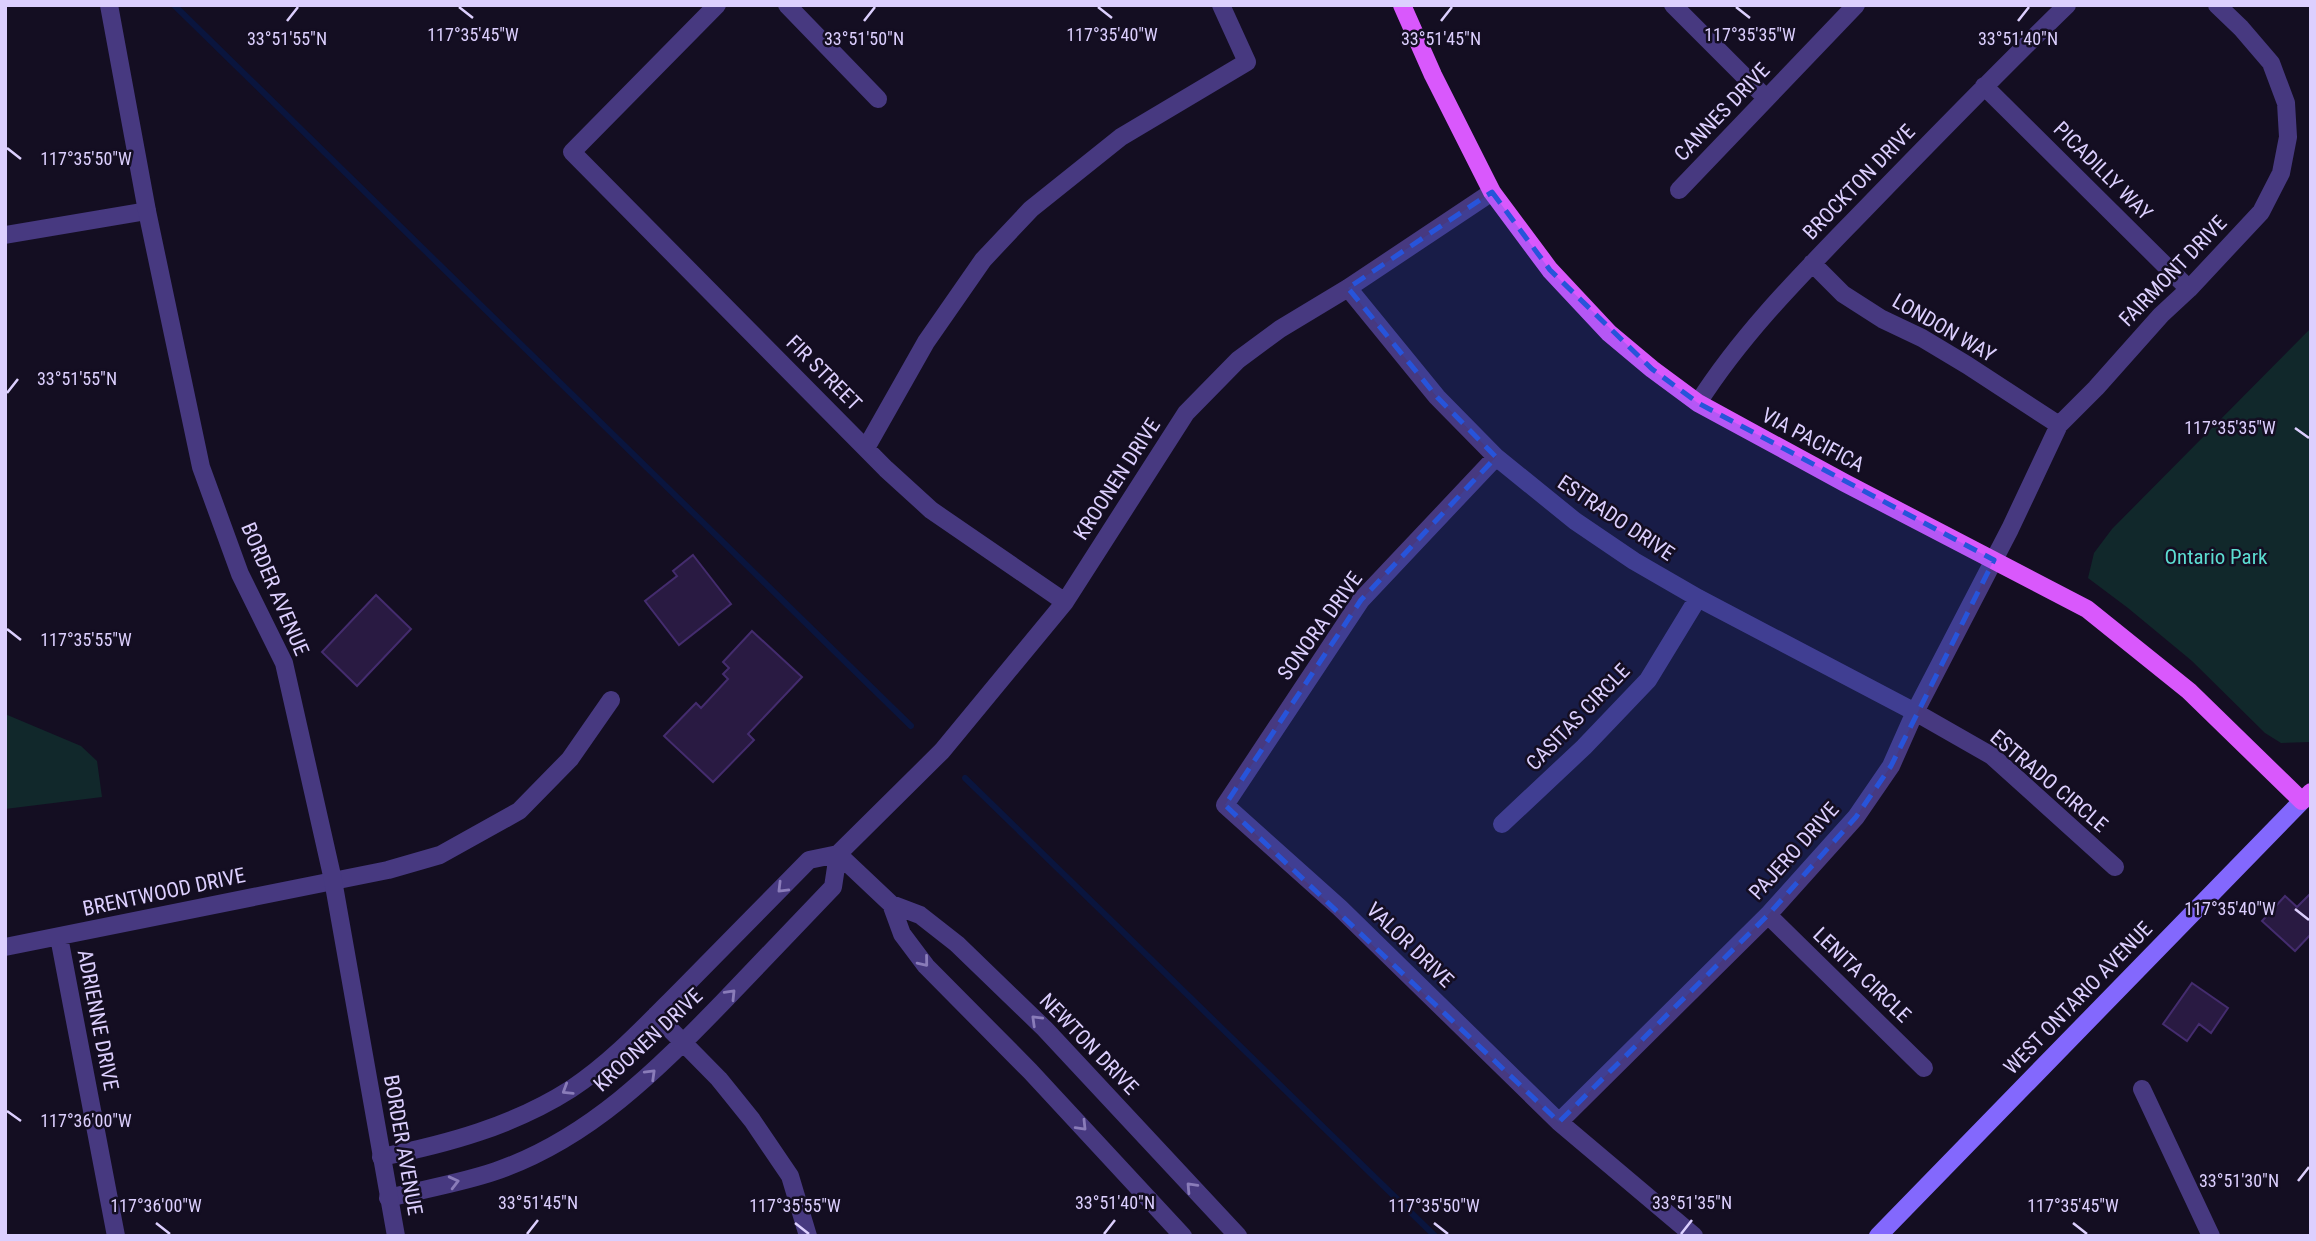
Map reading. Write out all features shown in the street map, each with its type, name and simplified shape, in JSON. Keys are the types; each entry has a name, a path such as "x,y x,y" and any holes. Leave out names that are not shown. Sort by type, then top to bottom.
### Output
{"main road":[{"name":"VIA PACIFICA","path":"1402,5 1433,75 1492,192 1550,270 1609,333 1698,403 2087,609 2189,691 2308,802"},
{"name":"WEST ONTARIO AVENUE","path":"1878,1236 2308,802"}],"street":[{"name":"BORDER AVENUE","path":"109,5 147,211 201,467 240,574 284,663 333,880 396,1236"},
{"name":"FIR STREET","path":"718,5 572,152 931,510 1065,602"},
{"path":"787,5 878,99"},
{"path":"866,448 940,321 983,260 1031,209 1121,136 1247,62 1221,5"},
{"path":"1673,5 1766,98"},
{"name":"CANNES DRIVE","path":"1679,190 1856,5"},
{"name":"BROCKTON DRIVE","path":"1698,403 1766,311 1984,86 2067,5"},
{"name":"FAIRMONT DRIVE","path":"1994,559 2059,425 2261,212 2281,173 2288,137 2287,103 2271,63 2217,5"},
{"name":"PICADILLY WAY","path":"1984,86 2189,289"},
{"name":"KROONEN DRIVE","path":"381,1157 432,1147 483,1131 527,1113 571,1088 616,1053 809,860 838,854 942,751 1065,602 1186,413 1238,360 1280,329 1348,288 1492,192"},
{"path":"5,235 147,211"},
{"name":"LONDON WAY","path":"1812,263 1843,294 1882,319 1922,338 1967,365 2059,425"},
{"name":"ESTRADO DRIVE","path":"1348,288 1437,397 1496,457 1575,521 1634,561 1698,598 1915,712"},
{"name":"SONORA DRIVE","path":"1225,805 1361,600 1496,457"},
{"name":"PAJERO DRIVE","path":"1559,1122 1768,915 1856,817 1891,766 1915,712 1994,559"},
{"name":"CASITAS CIRCLE","path":"1502,824 1584,747 1648,680 1698,598"},
{"name":"BRENTWOOD DRIVE","path":"5,947 388,870 440,855 519,811 570,759 611,700"},
{"name":"ESTRADO CIRCLE","path":"1915,712 1992,756 2115,867"},
{"name":"VALOR DRIVE","path":"1225,805 1340,908 1559,1122 1694,1236"},
{"name":"KROONEN DRIVE","path":"388,1198 497,1171 580,1130 634,1091 833,887 838,854"},
{"name":"NEWTON DRIVE","path":"838,854 891,904 920,915 957,944 1045,1029 1238,1236"},
{"name":"NEWTON DRIVE","path":"891,904 902,934 926,966 1030,1072 1183,1236"},
{"name":"LENITA CIRCLE","path":"1768,915 1924,1068"},
{"name":"ADRIENNE DRIVE","path":"59,937 116,1236"},
{"path":"656,1015 719,1079 752,1120 790,1176 808,1236"},
{"path":"2142,1089 2211,1236"}],"highlighted area":[{"path":"1492,192 1550,270 1652,369 1698,403 1994,560 1891,766 1856,817 1768,915 1559,1122 1225,805 1361,600 1496,457 1437,397 1348,288"}],"green space":[{"name":"Ontario Park","path":"2311,328 2311,742 2281,743 2265,733 2192,661 2088,578 2094,553 2112,529"},
{"path":"5,714 81,746 97,761 102,797 5,809"}],"building":[{"path":"693,555 731,604 679,645 645,601 677,576 673,571"},
{"path":"376,595 411,629 357,686 322,652"},
{"path":"752,631 802,677 748,734 754,740 713,782 664,736 696,703 701,708 728,679 723,674 729,668 723,662"},
{"path":"2311,893 2311,934 2295,951 2262,921 2285,896 2297,907"},
{"path":"2192,983 2228,1008 2211,1033 2199,1024 2187,1041 2163,1024"}],"waterway":[{"path":"174,5 911,726"},
{"path":"965,778 1435,1236"}]}
